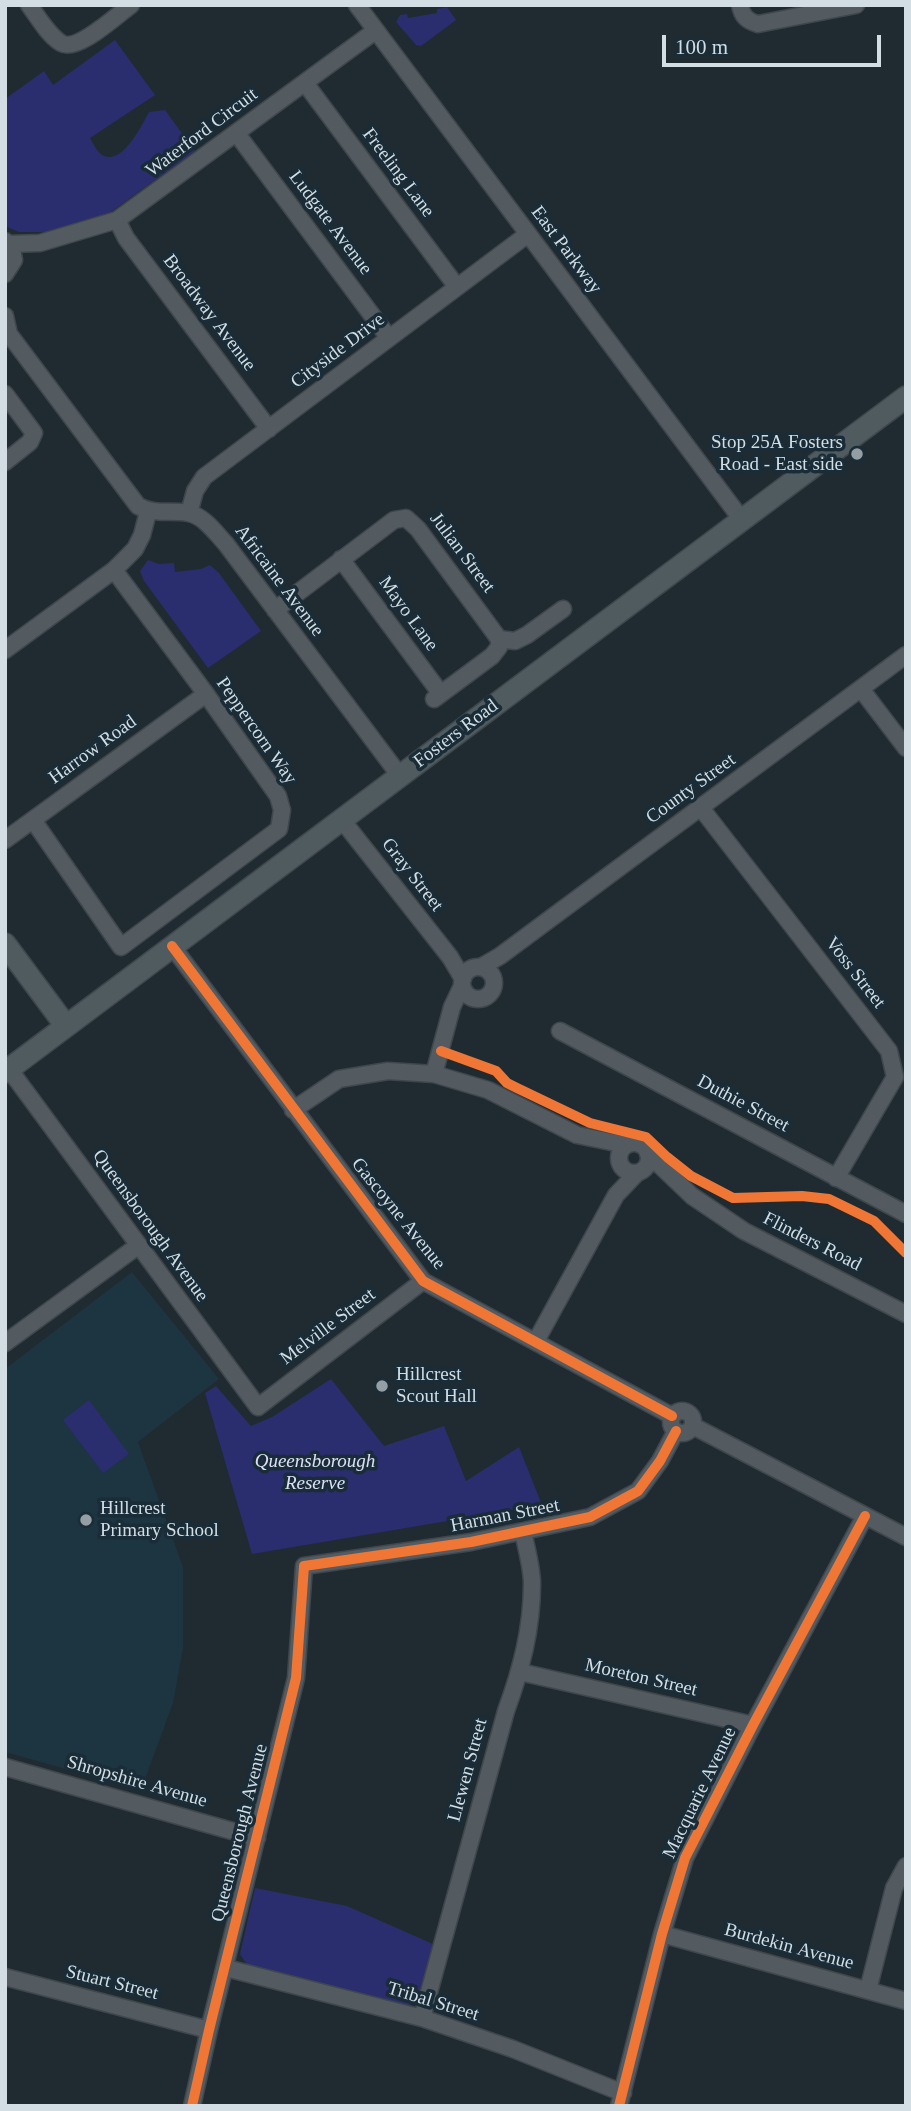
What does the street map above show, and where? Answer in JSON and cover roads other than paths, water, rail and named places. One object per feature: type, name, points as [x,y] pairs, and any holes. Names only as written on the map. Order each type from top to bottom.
[{"type":"main road","name":"Fosters Road","points":[[7,1070],[906,397]]},
{"type":"main road","points":[[5,944],[66,1026]]},
{"type":"street","points":[[29,5],[51,35],[68,46],[76,45],[131,5]]},
{"type":"street","name":"East Parkway","points":[[356,5],[742,520]]},
{"type":"street","points":[[740,5],[741,12],[748,21],[758,24],[856,5]]},
{"type":"street","name":"Waterford Circuit","points":[[7,242],[40,243],[117,220],[375,30]]},
{"type":"street","name":"Freeling Lane","points":[[305,83],[457,287]]},
{"type":"street","name":"Ludgate Avenue","points":[[237,134],[389,338]]},
{"type":"street","name":"Broadway Avenue","points":[[117,220],[126,238],[269,429]]},
{"type":"street","name":"Cityside Drive","points":[[189,513],[195,491],[204,477],[528,234]]},
{"type":"street","points":[[7,242],[13,254],[9,270]]},
{"type":"street","name":"Waterford Circuit","points":[[9,270],[40,243]]},
{"type":"street","points":[[5,316],[9,334],[138,506],[148,512],[189,513]]},
{"type":"street","points":[[5,394],[33,433],[30,442],[5,462]]},
{"type":"street","points":[[5,650],[114,570],[135,549],[148,512]]},
{"type":"street","name":"Africaine Avenue","points":[[189,513],[207,522],[226,544],[400,776]]},
{"type":"street","name":"Julian Street","points":[[275,610],[394,520],[406,518],[418,529],[499,639]]},
{"type":"street","name":"Mayo Lane","points":[[341,559],[438,697],[492,656],[499,647],[499,639]]},
{"type":"street","name":"Peppercorn Way","points":[[33,820],[121,947],[279,829],[282,810],[278,796],[114,570]]},
{"type":"street","points":[[499,639],[515,641],[563,610]]},
{"type":"street","name":"County Street","points":[[474,975],[906,655]]},
{"type":"street","points":[[861,689],[906,748]]},
{"type":"street","name":"Harrow Road","points":[[5,840],[206,694]]},
{"type":"street","name":"Voss Street","points":[[701,808],[889,1051],[895,1077],[836,1178]]},
{"type":"street","name":"Gray Street","points":[[342,820],[450,957],[474,975],[467,995],[476,999]]},
{"type":"street","name":"Gascoyne Avenue","points":[[172,946],[424,1281],[536,1341],[674,1424]]},
{"type":"street","points":[[434,1074],[452,1007],[474,975],[492,990],[486,997],[452,1007]]},
{"type":"street","name":"Duthie Street","points":[[560,1031],[906,1214]]},
{"type":"street","name":"Queensborough Avenue","points":[[7,1070],[258,1407]]},
{"type":"street","points":[[293,1110],[339,1079],[388,1071],[434,1074],[488,1090],[577,1135],[626,1145],[639,1144],[648,1154],[648,1163],[616,1195],[536,1341]]},
{"type":"street","points":[[589,1139],[627,1172],[640,1172]]},
{"type":"street","points":[[616,1195],[620,1152],[626,1145]]},
{"type":"street","name":"Flinders Road","points":[[648,1154],[692,1196],[744,1231],[906,1314]]},
{"type":"street","name":"Flinders Road","points":[[640,1172],[670,1177]]},
{"type":"street","points":[[5,1343],[138,1245]]},
{"type":"street","name":"Melville Street","points":[[258,1407],[424,1281]]},
{"type":"street","points":[[674,1424],[687,1432],[693,1426],[906,1537]]},
{"type":"street","name":"Harman Street","points":[[304,1566],[471,1542],[590,1517],[638,1491],[660,1461],[674,1424]]},
{"type":"street","name":"Macquarie Avenue","points":[[621,2099],[662,1934],[685,1858],[865,1516]]},
{"type":"street","name":"Llewen Street","points":[[422,2018],[506,1711],[520,1672],[529,1631],[532,1582],[523,1531]]},
{"type":"street","name":"Queensborough Avenue","points":[[192,2106],[296,1678],[304,1566]]},
{"type":"street","name":"Moreton Street","points":[[520,1672],[753,1725]]},
{"type":"street","name":"Shropshire Avenue","points":[[5,1768],[257,1838]]},
{"type":"street","points":[[868,1990],[894,1888],[906,1866]]},
{"type":"street","name":"Burdekin Avenue","points":[[662,1934],[906,2001]]},
{"type":"street","name":"Tribal Street","points":[[226,1968],[422,2018],[513,2049],[621,2099]]},
{"type":"street","name":"Stuart Street","points":[[5,1977],[209,2030]]},
{"type":"place","name":"Stop 25A Fosters Road - East side","points":[[857,454]]},
{"type":"place","name":"Hillcrest Scout Hall","points":[[382,1386]]},
{"type":"place","name":"Hillcrest Primary School","points":[[86,1520]]},
{"type":"park label","name":"Queensborough Reserve","points":[[315,1473]]}]
